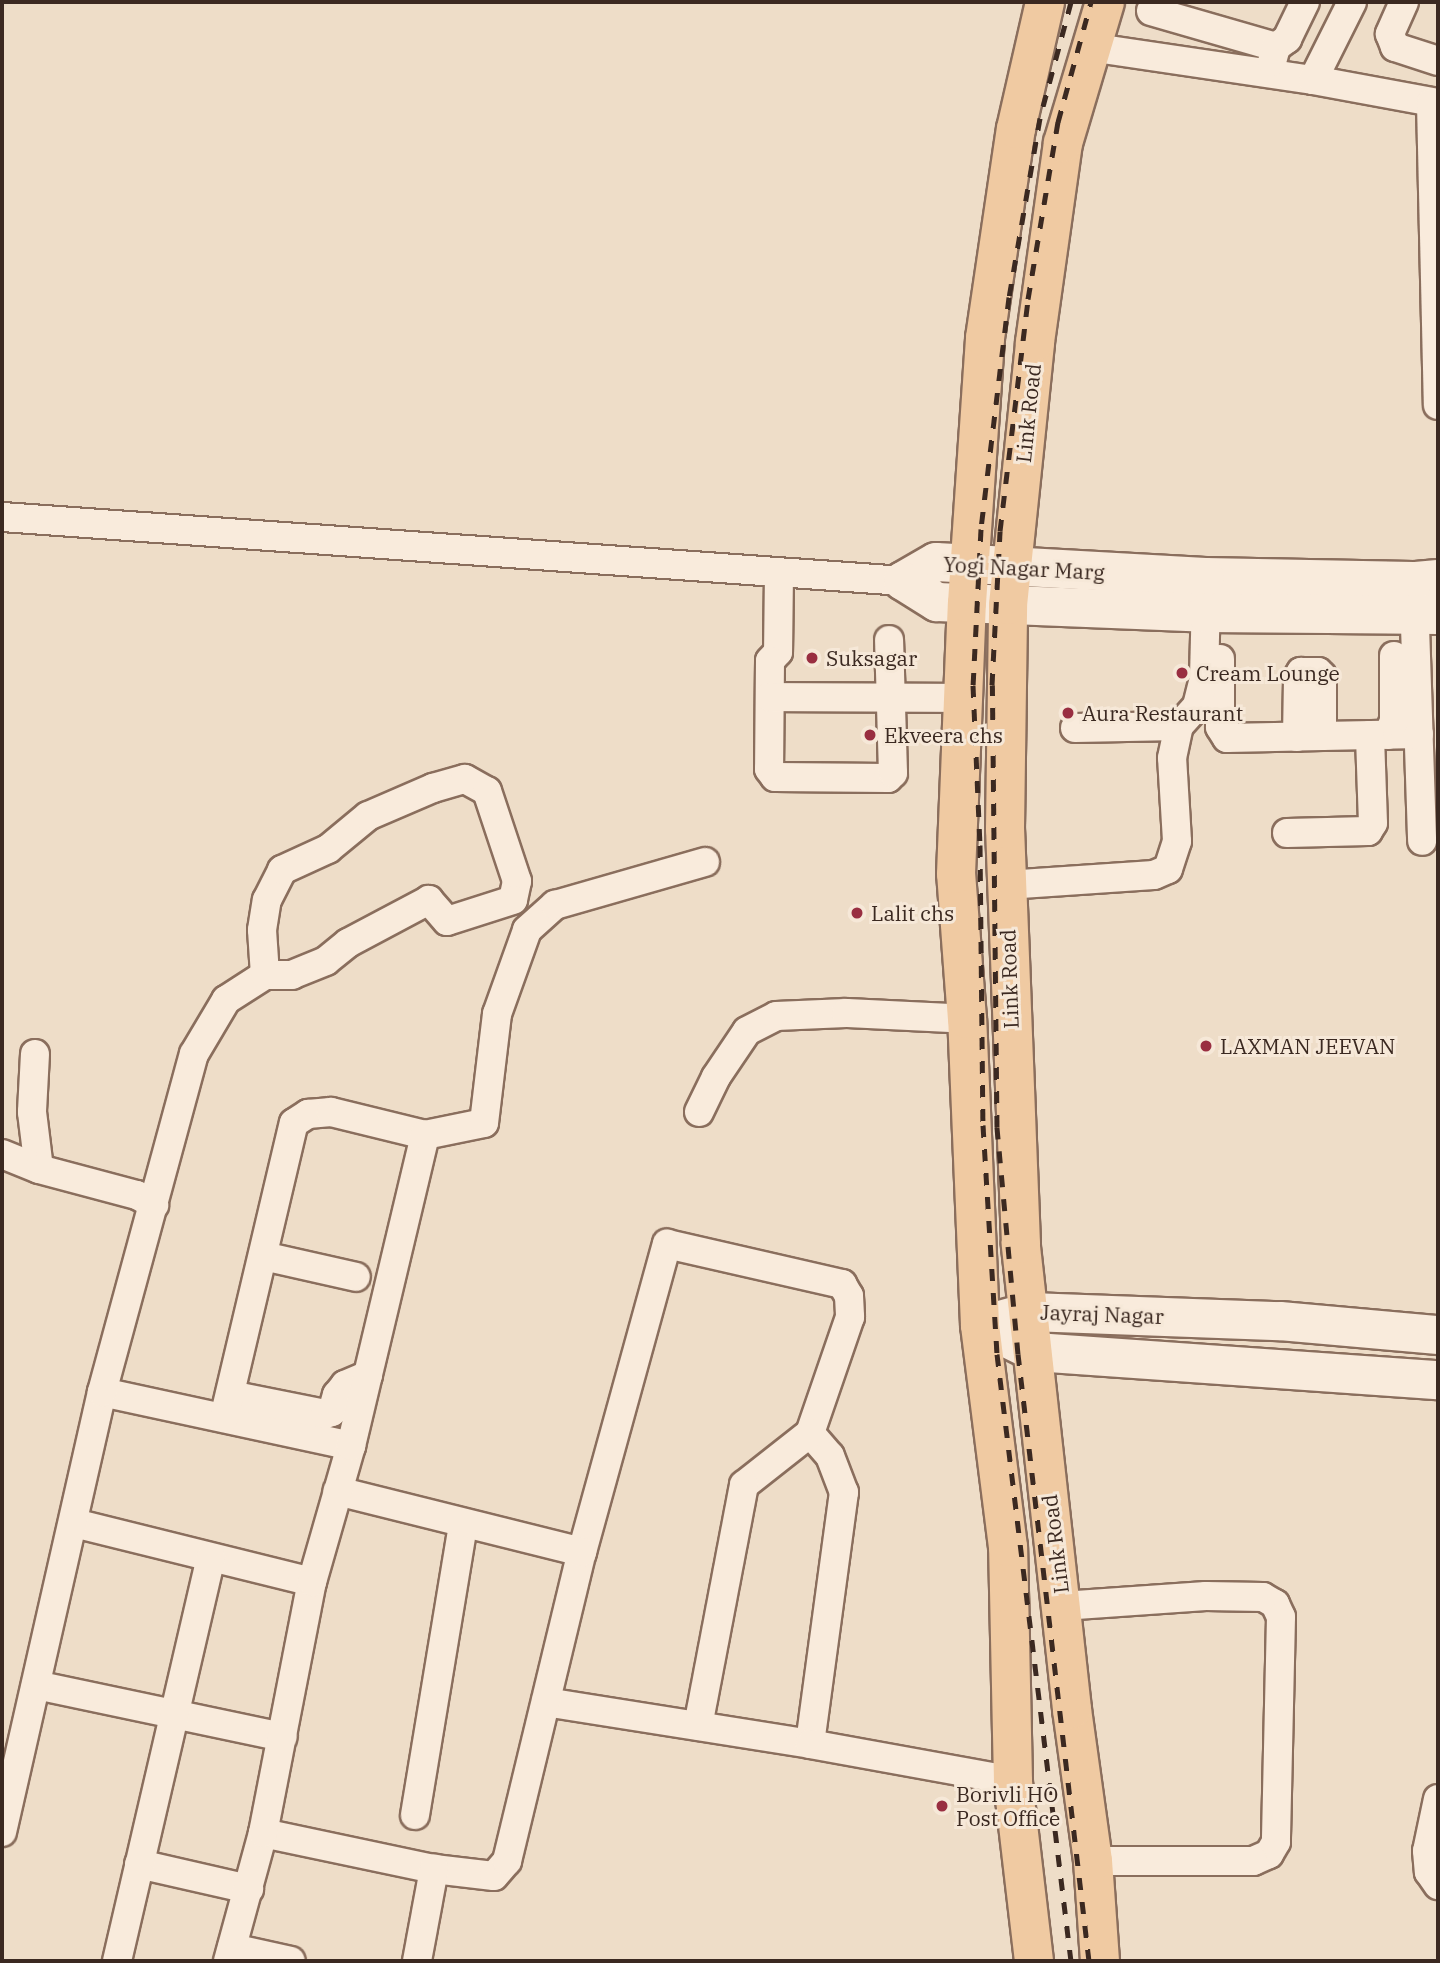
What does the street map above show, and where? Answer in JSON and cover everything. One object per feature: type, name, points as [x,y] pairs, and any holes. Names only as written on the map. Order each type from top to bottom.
[{"type":"main road","name":"Link Road","points":[[1034,1961],[1013,1781],[1008,1547],[980,1325],[967,1019],[956,874],[967,603],[985,338],[1016,129],[1045,2]]},
{"type":"main road","name":"Link Road","points":[[1100,1961],[1093,1861],[1072,1709],[1035,1352],[1021,1244],[1006,885],[1008,605],[1052,204],[1063,143],[1089,47],[1105,2]]},
{"type":"street","points":[[1270,74],[1276,47],[1287,38],[1305,2]]},
{"type":"street","points":[[1313,80],[1352,2]]},
{"type":"street","points":[[1404,2],[1390,34],[1395,47],[1438,61]]},
{"type":"street","points":[[1138,55],[1149,6],[1276,47]]},
{"type":"street","points":[[1089,47],[1313,80],[1435,103],[1438,405]]},
{"type":"street","points":[[2,517],[903,581]]},
{"type":"street","name":"Yogi Nagar Marg","points":[[1213,595],[970,562],[936,562],[903,581],[937,602],[1008,605],[1213,595],[1430,603]]},
{"type":"street","points":[[779,573],[778,652],[770,661],[769,769],[775,777],[888,778],[893,773],[889,640]]},
{"type":"street","points":[[1006,885],[1154,875],[1168,869],[1177,841],[1172,758],[1179,726],[1197,706],[1205,678],[1213,595]]},
{"type":"street","points":[[1213,595],[1220,727],[1227,738],[1419,734]]},
{"type":"street","points":[[1422,841],[1419,734],[1430,603]]},
{"type":"street","points":[[1287,833],[1368,831],[1373,823],[1379,735],[1394,721],[1394,656]]},
{"type":"street","points":[[770,697],[964,698]]},
{"type":"street","points":[[1075,728],[1179,726]]},
{"type":"street","points":[[2,1832],[102,1392],[194,1054],[226,1000],[265,975],[292,975],[326,961],[348,943],[429,900],[447,921],[513,900],[517,881],[487,791],[465,779],[433,788],[368,816],[328,849],[282,870],[267,900],[263,920],[265,975]]},
{"type":"street","points":[[227,1406],[294,1123],[308,1114],[331,1112],[425,1135],[484,1122],[497,1014],[527,930],[555,905],[705,862]]},
{"type":"street","points":[[699,1112],[716,1077],[747,1031],[776,1016],[846,1013],[967,1019]]},
{"type":"street","points":[[35,1054],[32,1112],[39,1168]]},
{"type":"street","points":[[291,1961],[230,1955],[263,1833],[312,1582],[351,1446],[425,1135]]},
{"type":"street","points":[[2,1154],[39,1168],[136,1195],[154,1205]]},
{"type":"street","points":[[263,1833],[434,1869],[494,1876],[507,1861],[582,1552],[667,1244],[842,1284],[849,1296],[850,1317],[810,1433],[744,1485],[698,1726]]},
{"type":"street","points":[[263,1256],[356,1277]]},
{"type":"street","name":"Jayraj Nagar","points":[[980,1325],[1030,1312],[1280,1321],[1438,1335]]},
{"type":"street","name":"Jayraj Nagar","points":[[980,1325],[1035,1352],[1438,1380]]},
{"type":"street","points":[[102,1392],[325,1414],[331,1412],[337,1395],[345,1385],[368,1375]]},
{"type":"street","points":[[227,1406],[351,1446]]},
{"type":"street","points":[[810,1433],[830,1456],[844,1492],[810,1744]]},
{"type":"street","points":[[338,1491],[582,1552]]},
{"type":"street","points":[[74,1523],[312,1582]]},
{"type":"street","points":[[415,1815],[463,1524]]},
{"type":"street","points":[[117,1961],[211,1558]]},
{"type":"street","points":[[1062,1606],[1206,1596],[1263,1597],[1275,1604],[1281,1617],[1276,1842],[1269,1854],[1254,1861],[1093,1861]]},
{"type":"street","points":[[36,1685],[283,1737]]},
{"type":"street","points":[[546,1702],[810,1744],[1013,1781]]},
{"type":"street","points":[[1438,1799],[1427,1851],[1429,1872],[1438,1885]]},
{"type":"street","points":[[139,1864],[249,1889]]},
{"type":"street","points":[[416,1961],[434,1869]]},
{"type":"railway","points":[[1071,2],[1040,118],[1009,297],[981,529],[973,685],[980,845],[983,1125],[997,1354],[1071,1961]]},
{"type":"railway","points":[[1089,1961],[1018,1354],[997,1127],[992,685],[1000,531],[1028,299],[1058,122],[1091,2]]},
{"type":"place","name":"Suksagar","points":[[812,658]]},
{"type":"place","name":"Cream Lounge","points":[[1182,673]]},
{"type":"place","name":"Aura Restaurant","points":[[1068,713]]},
{"type":"place","name":"Ekveera chs","points":[[870,735]]},
{"type":"place","name":"Lalit chs","points":[[857,913]]},
{"type":"place","name":"LAXMAN JEEVAN","points":[[1206,1046]]},
{"type":"place","name":"Borivli HO Post Office","points":[[942,1806]]}]
